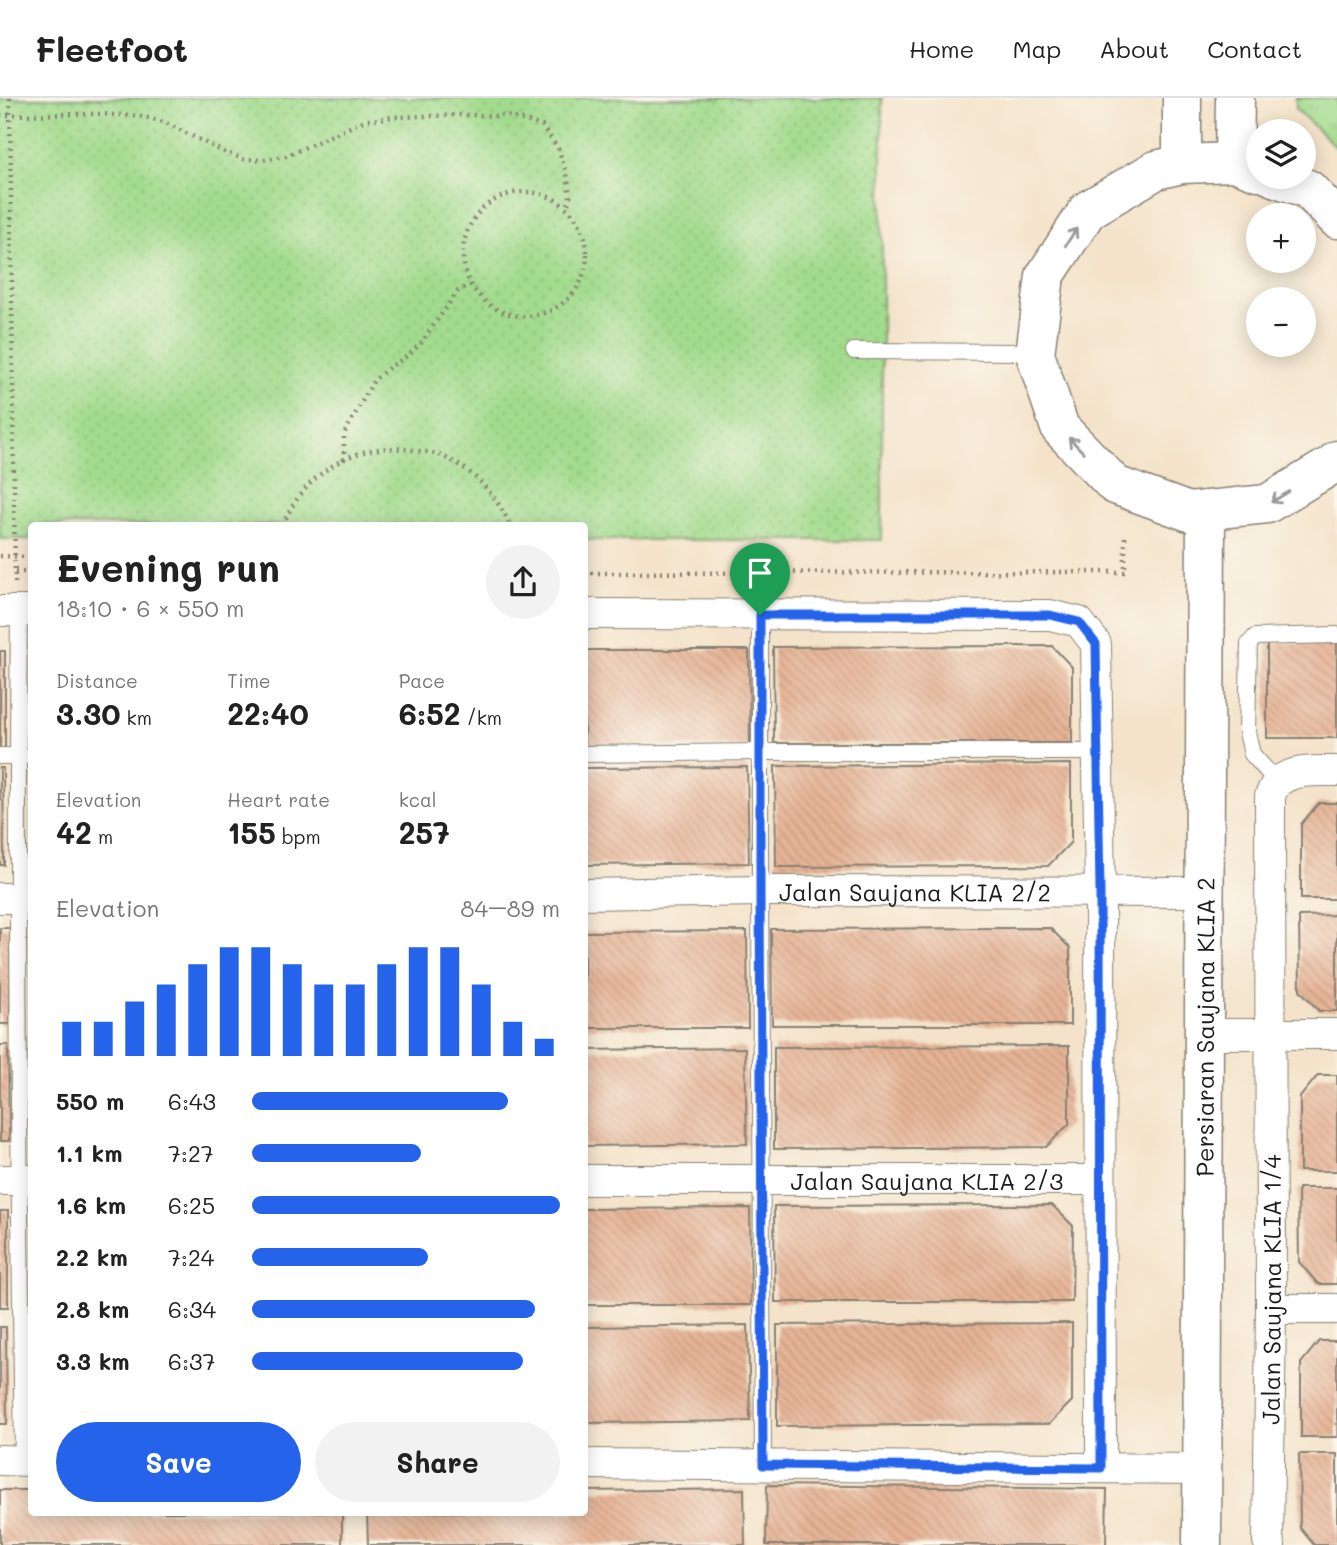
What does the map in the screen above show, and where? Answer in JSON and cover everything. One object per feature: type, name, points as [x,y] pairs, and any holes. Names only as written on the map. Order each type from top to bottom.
[{"type":"street","points":[[1182,98],[1182,164]]},
{"type":"street","points":[[1235,98],[1246,167],[1182,164],[1156,170],[1088,211],[1045,276],[1035,352],[1060,428],[1115,485],[1189,512],[1267,504],[1337,460]]},
{"type":"street","points":[[1308,189],[1337,219]]},
{"type":"street","name":"Persiaran Saujana KLIA 2","points":[[1202,1545],[1206,510]]},
{"type":"street","points":[[588,614],[1050,615],[1079,622],[1096,644],[1100,891],[1101,1468]]},
{"type":"street","points":[[1277,782],[1295,774],[1337,771]]},
{"type":"street","name":"Jalan Saujana KLIA 1/4","points":[[1270,1545],[1270,796],[1277,782]]},
{"type":"street","name":"Jalan Saujana KLIA 2/2","points":[[588,894],[760,891],[1204,892]]},
{"type":"street","points":[[1204,1034],[1337,1034]]},
{"type":"street","name":"Jalan Saujana KLIA 2/3","points":[[588,1180],[1100,1180]]},
{"type":"street","points":[[1271,1309],[1337,1310]]},
{"type":"street","points":[[588,1464],[1202,1469]]},
{"type":"lane","points":[[854,351],[1035,352]]},
{"type":"lane","points":[[16,611],[24,756],[17,898],[18,1460]]},
{"type":"lane","points":[[760,615],[763,1465]]},
{"type":"lane","points":[[1277,782],[1252,754],[1247,732],[1249,644],[1255,637],[1268,635],[1337,635]]},
{"type":"lane","points":[[588,754],[1098,752]]},
{"type":"lane","points":[[0,756],[24,756]]},
{"type":"path","points":[[10,98],[16,611]]},
{"type":"path","points":[[0,116],[141,116],[164,122],[226,153],[244,159],[262,160],[286,156],[363,121],[463,115],[509,116],[542,126],[558,148],[567,174],[570,197],[567,208]]},
{"type":"path","points":[[526,192],[549,196],[567,208],[585,232],[586,260],[581,284],[564,304],[540,314],[520,316],[498,311],[482,300],[470,285],[464,268],[462,248],[467,228],[477,214],[500,196],[526,192]]},
{"type":"path","points":[[344,460],[344,434],[374,380],[411,354],[458,291],[470,285]]},
{"type":"path","points":[[284,522],[289,510],[306,488],[329,469],[354,455],[380,449],[437,454],[461,466],[483,485],[502,508],[509,522]]},
{"type":"path","points":[[588,573],[1125,572],[1125,534]]},
{"type":"path","points":[[0,556],[28,557]]},
{"type":"path","points":[[15,572],[28,572]]},
{"type":"green space","points":[[0,98],[882,98],[882,540],[588,540],[588,522],[28,522],[28,539],[0,539]]},
{"type":"green space","points":[[1296,98],[1337,98],[1337,148],[1316,128],[1316,119],[1307,119],[1296,109]]},
{"type":"building","points":[[1267,643],[1337,643],[1337,738],[1267,738]]},
{"type":"building","points":[[1052,646],[1072,667],[1072,743],[774,743],[773,647]]},
{"type":"building","points":[[588,650],[749,650],[750,746],[588,746]]},
{"type":"building","points":[[0,651],[5,651],[5,748],[0,748]]},
{"type":"building","points":[[1071,764],[1071,842],[1048,866],[776,867],[775,766]]},
{"type":"building","points":[[747,767],[749,863],[588,865],[588,768]]},
{"type":"building","points":[[0,768],[3,768],[4,865],[0,865]]},
{"type":"building","points":[[1319,803],[1337,803],[1337,899],[1301,899],[1301,824]]},
{"type":"building","points":[[1337,915],[1337,1011],[1319,1011],[1300,990],[1299,916]]},
{"type":"building","points":[[0,928],[10,928],[10,1024],[0,1024]]},
{"type":"building","points":[[1050,928],[1070,948],[1070,1025],[772,1025],[771,929]]},
{"type":"building","points":[[747,931],[748,1028],[588,1028],[588,932]]},
{"type":"building","points":[[0,1045],[8,1045],[9,1141],[0,1141]]},
{"type":"building","points":[[1069,1046],[1069,1124],[1046,1147],[774,1149],[774,1047]]},
{"type":"building","points":[[745,1048],[747,1144],[588,1146],[588,1050]]},
{"type":"building","points":[[1318,1075],[1337,1075],[1337,1171],[1300,1171],[1300,1097]]},
{"type":"building","points":[[1298,1188],[1337,1188],[1337,1284],[1318,1284],[1299,1262]]},
{"type":"building","points":[[1052,1205],[1073,1226],[1072,1302],[775,1302],[774,1206]]},
{"type":"building","points":[[750,1208],[751,1305],[588,1305],[588,1209]]},
{"type":"building","points":[[0,1211],[8,1211],[8,1307],[0,1307]]},
{"type":"building","points":[[1072,1323],[1072,1401],[1049,1424],[777,1426],[777,1325]]},
{"type":"building","points":[[748,1325],[750,1421],[588,1423],[588,1327]]},
{"type":"building","points":[[0,1327],[6,1327],[7,1424],[0,1424]]},
{"type":"building","points":[[1319,1341],[1337,1341],[1337,1437],[1301,1437],[1301,1363]]},
{"type":"building","points":[[1299,1454],[1337,1454],[1337,1545],[1314,1545],[1300,1528]]},
{"type":"building","points":[[767,1485],[1107,1489],[1106,1545],[766,1545]]},
{"type":"building","points":[[744,1489],[745,1545],[368,1545],[367,1516],[588,1516],[588,1491]]},
{"type":"building","points":[[0,1490],[28,1490],[28,1516],[342,1516],[342,1545],[0,1545]]},
{"type":"route","points":[[760,615],[1050,615],[1079,622],[1096,644],[1100,891],[1101,1468],[763,1465],[760,615]]}]
